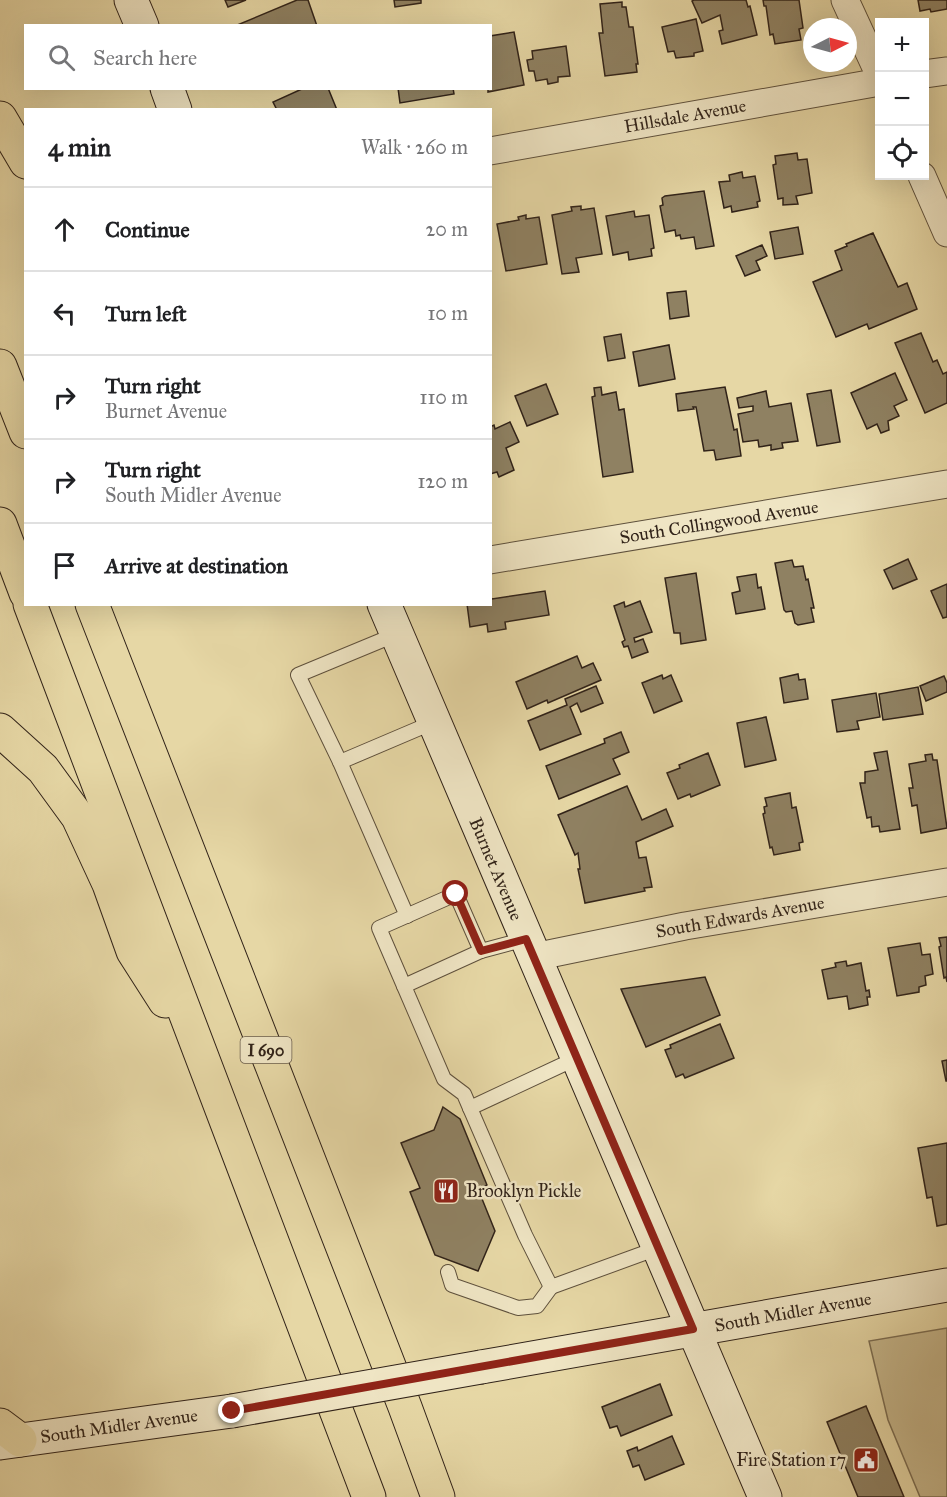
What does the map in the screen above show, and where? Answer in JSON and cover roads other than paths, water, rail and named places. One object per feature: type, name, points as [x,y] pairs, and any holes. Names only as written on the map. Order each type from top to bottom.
[{"type":"highway","points":[[0,118],[24,159]]},
{"type":"highway","points":[[0,366],[24,427]]},
{"type":"highway","points":[[0,524],[24,588]]},
{"type":"highway","points":[[31,606],[369,1497]]},
{"type":"highway","name":"I 690","points":[[93,606],[438,1497]]},
{"type":"highway","points":[[0,730],[43,769],[78,817],[109,884],[133,951],[203,1059]]},
{"type":"main road","points":[[131,0],[141,24]]},
{"type":"main road","points":[[168,90],[174,108]]},
{"type":"main road","name":"Burnet Avenue","points":[[390,619],[765,1497]]},
{"type":"main road","name":"South Midler Avenue","points":[[7,1436],[232,1411],[947,1286]]},
{"type":"street","points":[[845,0],[877,72]]},
{"type":"street","points":[[929,73],[947,70]]},
{"type":"street","name":"Hillsdale Avenue","points":[[492,151],[875,83]]},
{"type":"street","points":[[924,180],[947,233]]},
{"type":"street","name":"South Collingwood Avenue","points":[[492,560],[947,484]]},
{"type":"street","name":"South Edwards Avenue","points":[[530,948],[685,926],[947,882]]},
{"type":"lane","points":[[390,619],[298,675],[340,762],[407,916]]},
{"type":"lane","points":[[340,762],[434,722]]},
{"type":"lane","points":[[481,951],[456,894],[379,928],[444,1079],[464,1094],[525,1235],[551,1287]]},
{"type":"lane","points":[[404,986],[481,951],[530,948]]},
{"type":"lane","points":[[470,1108],[577,1058]]},
{"type":"lane","points":[[448,1272],[452,1285],[518,1308],[537,1306],[551,1287],[658,1248]]},
{"type":"place","name":"Brooklyn Pickle","points":[[446,1191]]},
{"type":"place","name":"Fire Station 17","points":[[866,1460]]}]
